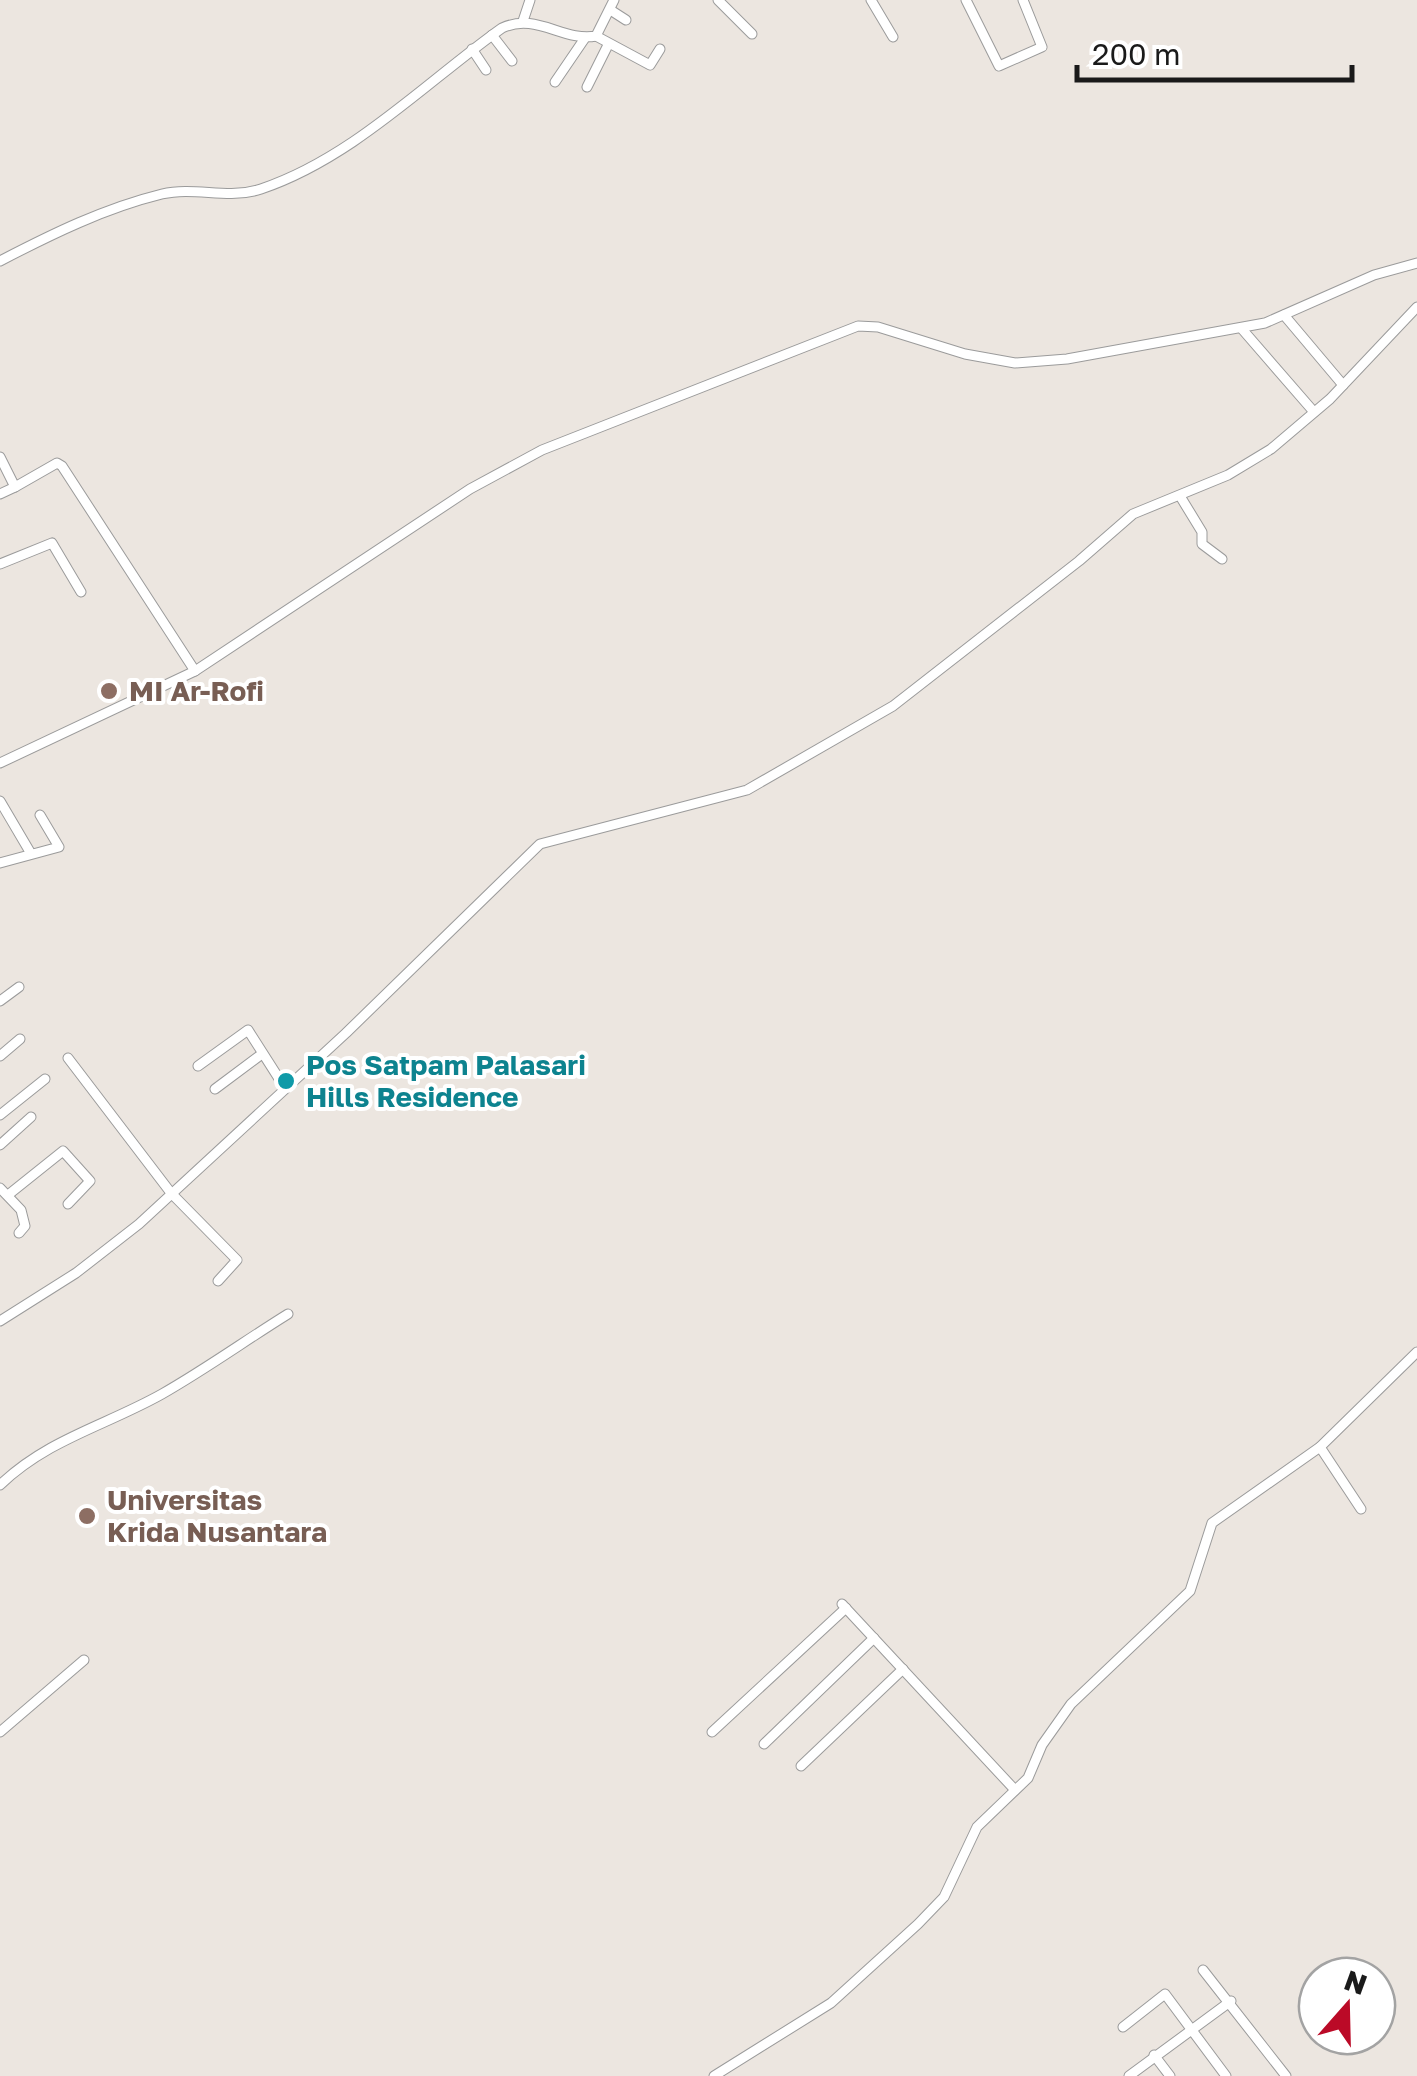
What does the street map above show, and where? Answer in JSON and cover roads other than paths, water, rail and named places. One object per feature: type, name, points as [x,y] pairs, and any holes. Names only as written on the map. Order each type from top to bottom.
[{"type":"street","points":[[522,21],[530,0]]},
{"type":"street","points":[[718,0],[752,34]]},
{"type":"street","points":[[871,0],[893,37]]},
{"type":"street","points":[[966,0],[998,66],[1042,47],[1024,0]]},
{"type":"street","points":[[555,82],[613,6],[626,20]]},
{"type":"street","points":[[0,261],[71,225],[163,194],[236,194],[273,184],[388,116],[472,49],[522,21],[591,37],[650,65],[660,49]]},
{"type":"street","points":[[543,40],[549,27]]},
{"type":"street","points":[[492,35],[512,62]]},
{"type":"street","points":[[586,86],[608,45]]},
{"type":"street","points":[[472,49],[486,70]]},
{"type":"street","points":[[0,763],[195,671],[470,489],[542,450],[858,326],[878,326],[965,354],[1015,363],[1242,329],[1374,275],[1417,263]]},
{"type":"street","points":[[0,1320],[100,1256],[285,1088],[540,844],[747,790],[919,688],[1133,514],[1228,476],[1271,449],[1314,412],[1417,307]]},
{"type":"street","points":[[1284,315],[1342,384]]},
{"type":"street","points":[[1242,329],[1314,412]]},
{"type":"street","points":[[0,457],[15,487]]},
{"type":"street","points":[[0,494],[57,463],[62,466],[195,671]]},
{"type":"street","points":[[1180,496],[1202,532],[1202,544],[1222,559]]},
{"type":"street","points":[[0,564],[52,543],[81,592]]},
{"type":"street","points":[[0,800],[30,852]]},
{"type":"street","points":[[0,862],[59,847],[40,815]]},
{"type":"street","points":[[0,1000],[18,987]]},
{"type":"street","points":[[198,1066],[247,1030],[285,1088]]},
{"type":"street","points":[[0,1056],[20,1039]]},
{"type":"street","points":[[215,1089],[262,1054]]},
{"type":"street","points":[[68,1058],[171,1192],[237,1260],[218,1281]]},
{"type":"street","points":[[0,1115],[45,1078]]},
{"type":"street","points":[[0,1144],[31,1117]]},
{"type":"street","points":[[20,1232],[26,1226],[24,1217],[4,1191],[63,1151],[90,1181],[68,1204]]},
{"type":"street","points":[[0,1485],[41,1450],[102,1426],[164,1393],[288,1314]]},
{"type":"street","points":[[714,2076],[852,1988],[944,1897],[977,1827],[1028,1778],[1049,1733],[1085,1686],[1190,1591],[1212,1523],[1320,1446],[1417,1352]]},
{"type":"street","points":[[1320,1446],[1361,1509]]},
{"type":"street","points":[[712,1732],[844,1606],[1016,1790]]},
{"type":"street","points":[[764,1744],[874,1638]]},
{"type":"street","points":[[0,1732],[84,1660]]},
{"type":"street","points":[[801,1766],[902,1669]]},
{"type":"street","points":[[1203,1970],[1286,2076]]},
{"type":"street","points":[[1123,2027],[1165,1994],[1226,2076]]},
{"type":"street","points":[[1129,2076],[1231,2001]]},
{"type":"street","points":[[1154,2056],[1170,2076]]},
{"type":"place","name":"MI Ar-Rofi","points":[[109,691]]},
{"type":"place","name":"Pos Satpam Palasari Hills Residence","points":[[286,1081]]},
{"type":"place","name":"Universitas Krida Nusantara","points":[[87,1516]]}]
